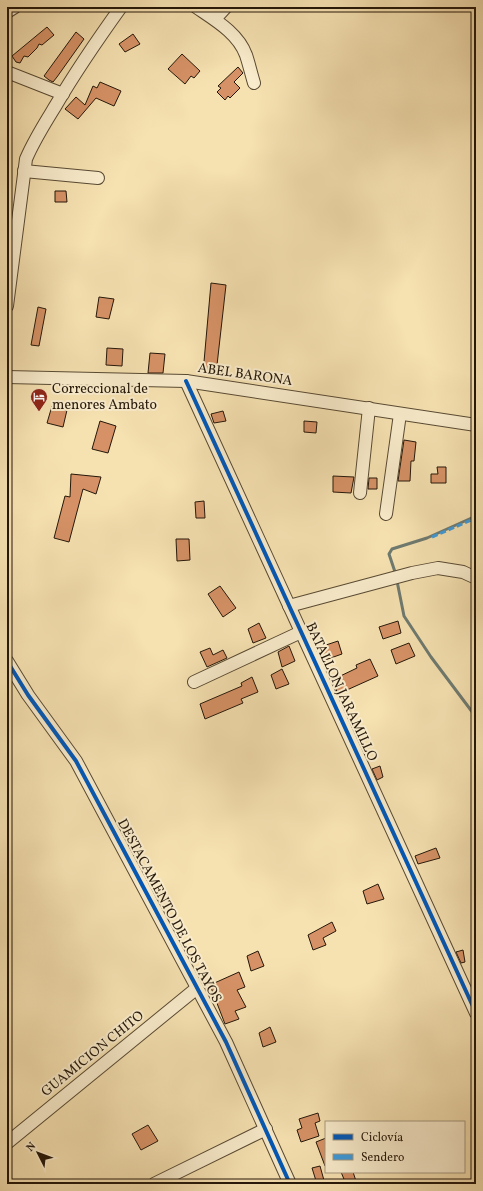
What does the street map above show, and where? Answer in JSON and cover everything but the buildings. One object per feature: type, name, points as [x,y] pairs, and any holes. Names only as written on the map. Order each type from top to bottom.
[{"type":"street","points":[[7,12],[15,7]]},
{"type":"street","points":[[7,306],[24,171],[32,145],[92,46],[120,7]]},
{"type":"street","points":[[196,7],[214,19],[236,38],[246,54],[254,83]]},
{"type":"street","points":[[214,19],[226,7]]},
{"type":"street","points":[[7,72],[63,94]]},
{"type":"street","points":[[24,171],[98,178]]},
{"type":"street","name":"ABEL BARONA","points":[[7,377],[186,381],[476,425]]},
{"type":"street","name":"BATALLON JARAMILLO","points":[[186,381],[476,1013]]},
{"type":"street","points":[[360,493],[369,408]]},
{"type":"street","points":[[386,514],[400,414]]},
{"type":"street","points":[[289,606],[412,573],[438,568],[463,572],[476,578]]},
{"type":"street","points":[[194,682],[301,632]]},
{"type":"street","name":"DESTACAMENTO DE LOS TAYOS","points":[[7,661],[28,695],[76,762],[226,1042],[290,1184]]},
{"type":"street","name":"GUAMICION CHITO","points":[[7,1143],[197,988]]},
{"type":"street","points":[[154,1184],[266,1129]]},
{"type":"waterway","points":[[396,575],[389,554],[392,549],[427,538],[476,516]]},
{"type":"waterway","points":[[397,581],[404,616],[431,657],[476,717]]},
{"type":"marked path","points":[[7,12],[15,7]]},
{"type":"marked path","points":[[432,537],[476,518]]},
{"type":"cycle path","points":[[186,381],[476,1013]]},
{"type":"cycle path","points":[[7,661],[28,695],[76,761],[226,1042],[290,1184]]},
{"type":"place","name":"Correccional de menores Ambato","points":[[39,412]]}]
